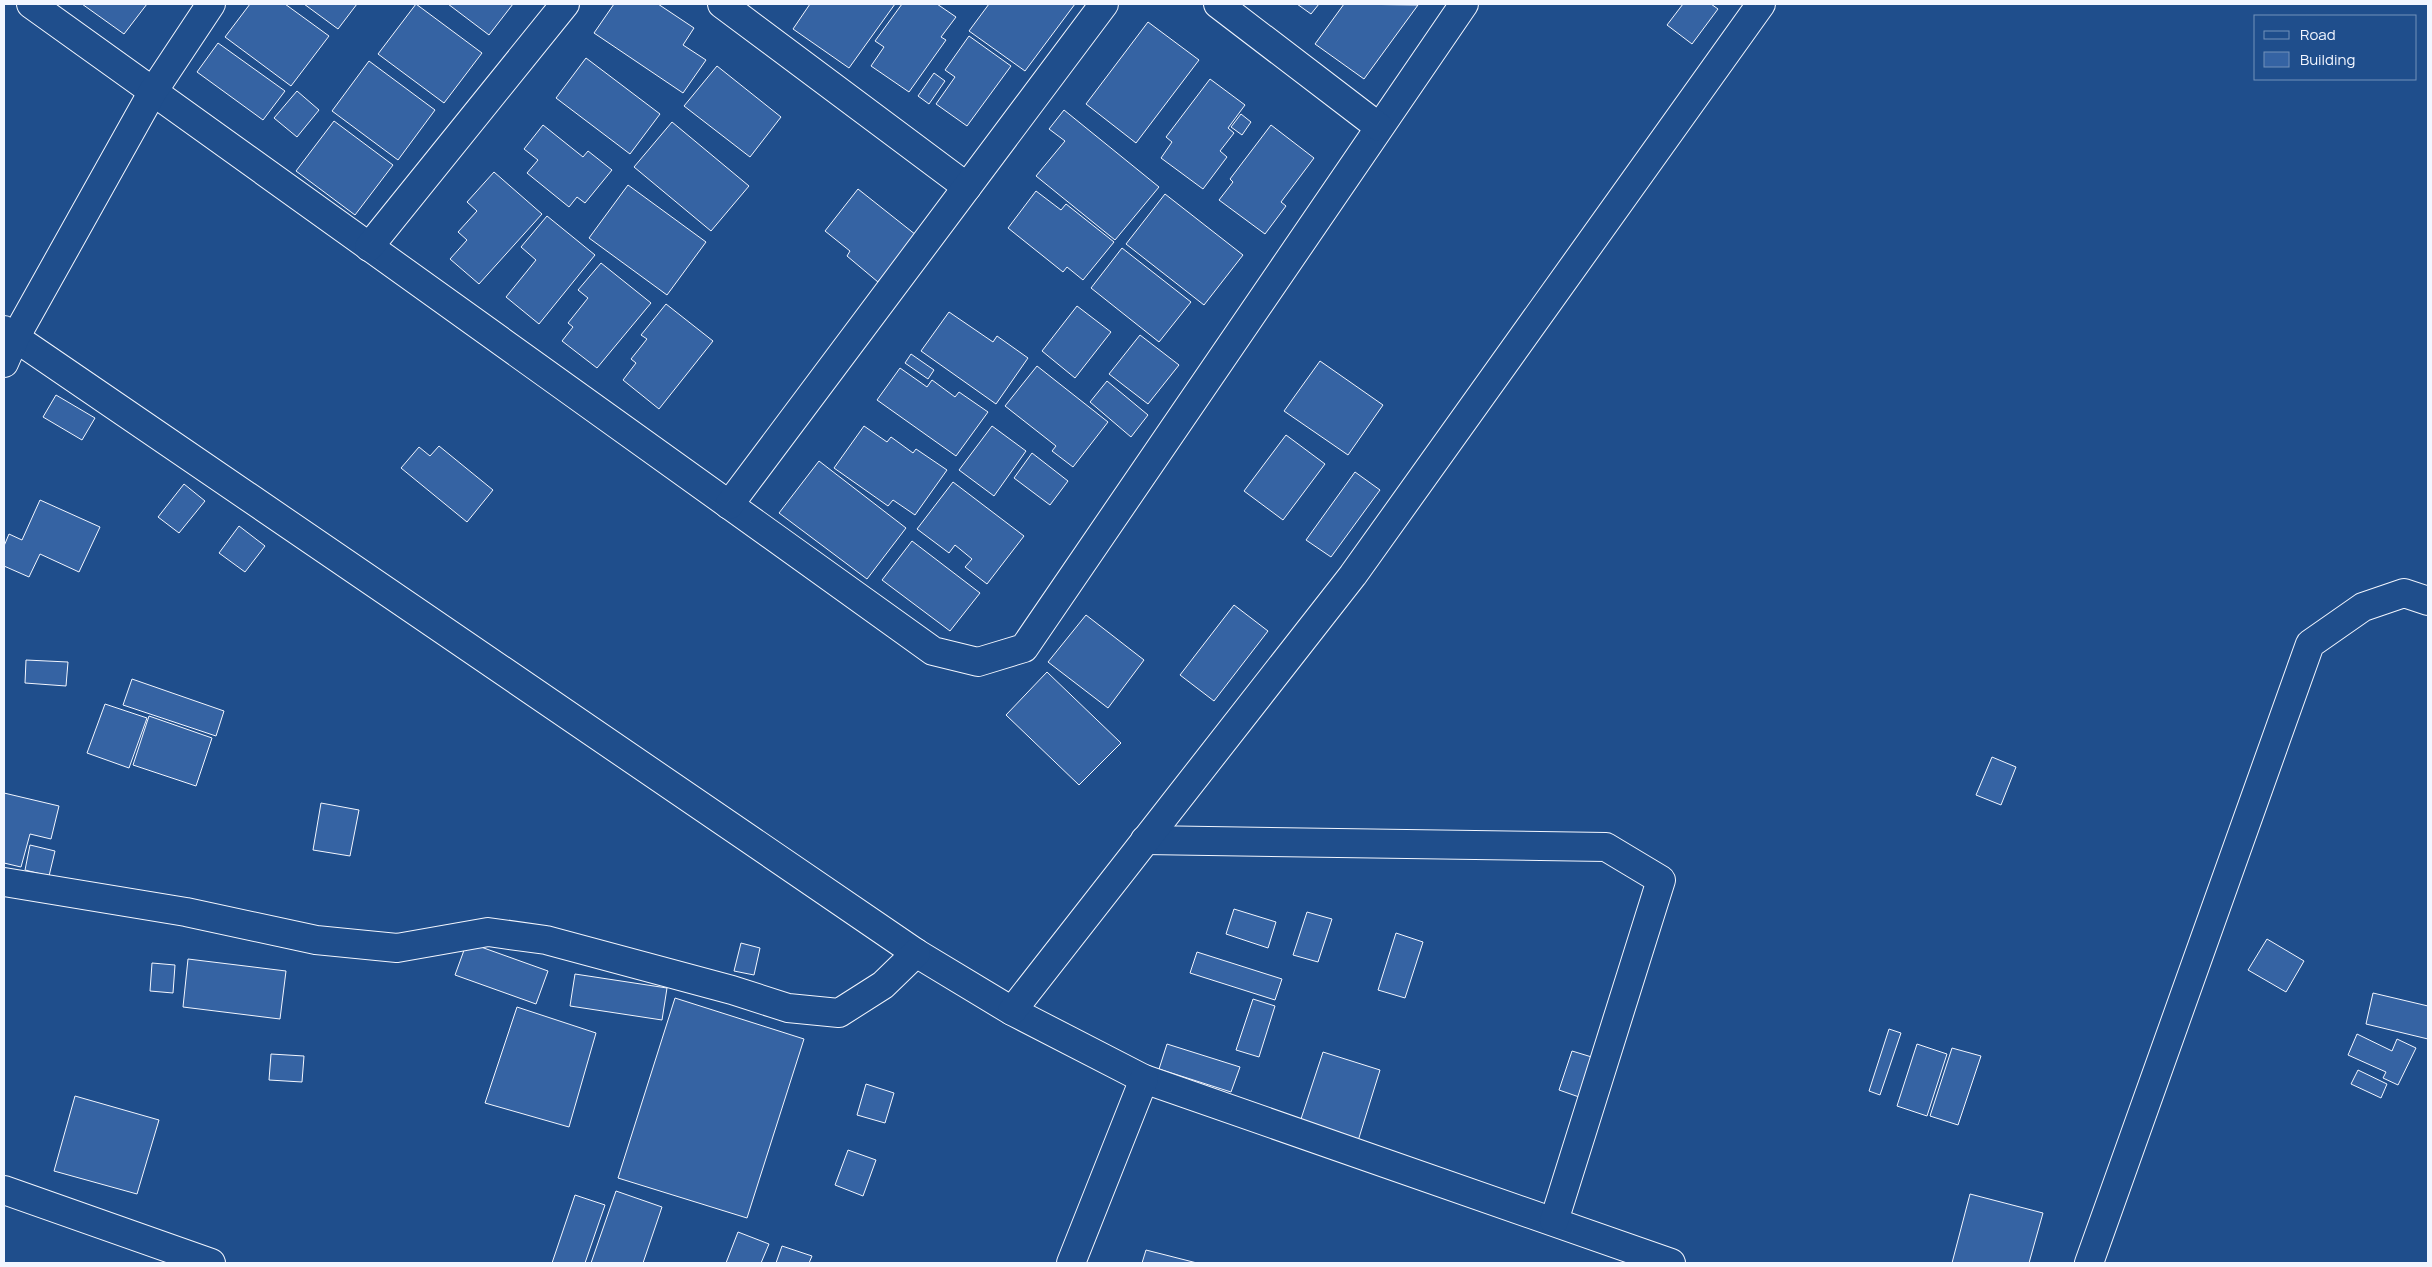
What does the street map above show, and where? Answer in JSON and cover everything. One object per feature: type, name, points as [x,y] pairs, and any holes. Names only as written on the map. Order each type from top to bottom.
[{"type":"street","points":[[31,4],[152,93],[933,651],[978,662],[1024,648],[1464,4]]},
{"type":"street","points":[[4,363],[9,334],[152,93],[211,4]]},
{"type":"street","points":[[369,247],[565,4]]},
{"type":"street","points":[[722,4],[967,187]]},
{"type":"street","points":[[728,505],[1104,4]]},
{"type":"street","points":[[1218,4],[1379,127]]},
{"type":"street","points":[[1012,1011],[1353,575],[1761,4]]},
{"type":"street","points":[[9,334],[916,953],[1012,1011],[1144,1078],[1671,1263]]},
{"type":"street","points":[[2089,1263],[2310,644],[2363,607],[2404,593],[2428,601]]},
{"type":"street","points":[[1145,840],[1606,847],[1661,880],[1554,1221]]},
{"type":"street","points":[[4,882],[186,912],[316,940],[398,948],[488,932],[546,940],[732,990],[788,1008],[839,1013],[883,986],[916,953]]},
{"type":"street","points":[[1071,1263],[1144,1078]]},
{"type":"street","points":[[4,1190],[211,1263]]},
{"type":"building","points":[[82,4],[147,4],[124,34]]},
{"type":"building","points":[[250,4],[285,4],[329,36],[291,86],[225,37]]},
{"type":"building","points":[[304,4],[357,4],[338,29]]},
{"type":"building","points":[[416,4],[482,53],[444,103],[378,54]]},
{"type":"building","points":[[448,4],[513,4],[489,35]]},
{"type":"building","points":[[614,4],[658,4],[694,28],[683,45],[706,60],[683,93],[594,33]]},
{"type":"building","points":[[810,4],[895,4],[849,68],[793,29]]},
{"type":"building","points":[[902,4],[937,4],[956,17],[941,37],[946,40],[909,92],[871,66],[884,47],[875,41]]},
{"type":"building","points":[[989,4],[1075,4],[1025,71],[969,31]]},
{"type":"building","points":[[1297,4],[1319,4],[1311,14]]},
{"type":"building","points":[[1344,4],[1418,5],[1364,79],[1315,44]]},
{"type":"building","points":[[1683,4],[1711,4],[1718,9],[1692,44],[1667,25]]},
{"type":"building","points":[[1148,22],[1199,60],[1136,143],[1086,104]]},
{"type":"building","points":[[969,36],[1011,66],[967,126],[936,104],[955,77],[945,70]]},
{"type":"building","points":[[218,43],[285,91],[263,120],[197,72]]},
{"type":"building","points":[[586,58],[660,114],[630,154],[556,98]]},
{"type":"building","points":[[369,61],[435,110],[398,160],[332,111]]},
{"type":"building","points":[[717,66],[781,117],[750,157],[684,106]]},
{"type":"building","points":[[934,73],[945,81],[929,104],[918,96]]},
{"type":"building","points":[[1210,79],[1245,105],[1228,128],[1234,133],[1220,151],[1227,157],[1203,189],[1161,158],[1172,142],[1166,137]]},
{"type":"building","points":[[297,91],[319,110],[297,137],[274,118]]},
{"type":"building","points":[[1064,110],[1159,187],[1115,240],[1036,176],[1065,141],[1049,129]]},
{"type":"building","points":[[1241,114],[1251,122],[1242,135],[1231,127]]},
{"type":"building","points":[[334,121],[393,165],[355,215],[296,171]]},
{"type":"building","points":[[672,122],[749,186],[711,231],[634,167]]},
{"type":"building","points":[[543,125],[583,157],[588,151],[612,170],[585,203],[577,197],[569,207],[527,173],[538,160],[524,149]]},
{"type":"building","points":[[1271,125],[1314,158],[1281,202],[1286,206],[1265,234],[1219,200],[1233,182],[1230,179]]},
{"type":"building","points":[[494,172],[542,214],[479,284],[450,259],[467,240],[458,232],[477,211],[467,202]]},
{"type":"building","points":[[628,185],[706,242],[667,295],[589,238]]},
{"type":"building","points":[[858,189],[916,235],[878,282],[847,256],[850,251],[825,231]]},
{"type":"building","points":[[1036,191],[1061,210],[1066,204],[1114,242],[1083,280],[1067,267],[1063,272],[1008,228]]},
{"type":"building","points":[[1165,194],[1243,255],[1204,305],[1126,244]]},
{"type":"building","points":[[547,216],[595,255],[539,324],[506,297],[536,260],[521,247]]},
{"type":"building","points":[[1122,248],[1191,302],[1159,342],[1091,288]]},
{"type":"building","points":[[601,263],[651,303],[597,368],[562,341],[573,327],[568,323],[588,298],[578,290]]},
{"type":"building","points":[[666,304],[713,341],[659,409],[623,380],[636,363],[631,359],[647,339],[641,335]]},
{"type":"building","points":[[1077,306],[1111,332],[1075,378],[1042,351]]},
{"type":"building","points":[[949,312],[993,342],[997,336],[1028,358],[996,404],[921,351]]},
{"type":"building","points":[[1140,335],[1179,365],[1148,404],[1109,374]]},
{"type":"building","points":[[911,354],[934,370],[928,379],[905,363]]},
{"type":"building","points":[[1320,361],[1383,405],[1348,455],[1284,411]]},
{"type":"building","points":[[1037,366],[1108,422],[1073,467],[1052,451],[1056,446],[1005,406]]},
{"type":"building","points":[[900,368],[927,387],[932,380],[955,397],[959,392],[988,412],[956,456],[877,400]]},
{"type":"building","points":[[1107,381],[1148,415],[1131,437],[1090,402]]},
{"type":"building","points":[[56,395],[95,418],[82,440],[43,417]]},
{"type":"building","points":[[864,426],[887,442],[891,437],[913,453],[916,449],[947,470],[915,515],[893,500],[888,506],[834,468]]},
{"type":"building","points":[[992,426],[1026,451],[994,496],[959,470]]},
{"type":"building","points":[[1286,435],[1325,464],[1283,520],[1244,491]]},
{"type":"building","points":[[439,446],[493,490],[467,522],[401,468],[419,447],[430,456]]},
{"type":"building","points":[[1032,453],[1068,481],[1050,505],[1014,478]]},
{"type":"building","points":[[819,461],[906,528],[867,579],[779,513]]},
{"type":"building","points":[[1355,472],[1380,490],[1331,557],[1306,540]]},
{"type":"building","points":[[953,482],[1024,536],[987,584],[965,567],[972,559],[955,545],[949,553],[917,529]]},
{"type":"building","points":[[184,484],[205,501],[179,533],[158,517]]},
{"type":"building","points":[[40,500],[100,527],[79,572],[40,554],[29,577],[4,566],[4,546],[9,534],[22,540]]},
{"type":"building","points":[[239,526],[265,546],[245,572],[219,553]]},
{"type":"building","points":[[912,541],[980,593],[950,631],[882,580]]},
{"type":"building","points":[[1234,605],[1268,631],[1214,701],[1180,675]]},
{"type":"building","points":[[1086,615],[1144,660],[1108,708],[1048,662]]},
{"type":"building","points":[[26,660],[68,662],[66,686],[25,683]]},
{"type":"building","points":[[1047,672],[1121,743],[1079,785],[1006,715]]},
{"type":"building","points":[[132,679],[224,711],[216,736],[123,705]]},
{"type":"building","points":[[105,704],[147,718],[129,768],[87,753]]},
{"type":"building","points":[[149,716],[212,738],[196,786],[133,765]]},
{"type":"building","points":[[1992,757],[2016,767],[2001,805],[1976,795]]},
{"type":"building","points":[[4,793],[59,806],[51,839],[30,834],[21,867],[4,863]]},
{"type":"building","points":[[321,803],[359,810],[350,856],[313,850]]},
{"type":"building","points":[[30,845],[55,851],[49,876],[25,870]]},
{"type":"building","points":[[1234,909],[1276,922],[1268,948],[1226,934]]},
{"type":"building","points":[[1307,912],[1332,919],[1318,962],[1293,955]]},
{"type":"building","points":[[1396,933],[1423,942],[1405,998],[1378,990]]},
{"type":"building","points":[[2267,939],[2304,961],[2286,992],[2248,970]]},
{"type":"building","points":[[467,942],[548,971],[536,1004],[455,975]]},
{"type":"building","points":[[741,943],[760,948],[754,975],[734,971]]},
{"type":"building","points":[[1197,952],[1282,979],[1275,1000],[1190,973]]},
{"type":"building","points":[[188,959],[286,971],[280,1019],[183,1007]]},
{"type":"building","points":[[152,963],[175,965],[173,993],[150,991]]},
{"type":"building","points":[[575,974],[667,988],[662,1020],[570,1006]]},
{"type":"building","points":[[2373,993],[2428,1006],[2428,1039],[2366,1024]]},
{"type":"building","points":[[675,998],[804,1039],[747,1218],[618,1178]]},
{"type":"building","points":[[1253,999],[1275,1006],[1259,1057],[1236,1050]]},
{"type":"building","points":[[517,1007],[596,1033],[569,1127],[485,1103]]},
{"type":"building","points":[[1889,1029],[1901,1033],[1880,1095],[1869,1091]]},
{"type":"building","points":[[2357,1034],[2392,1051],[2397,1039],[2416,1048],[2398,1085],[2383,1078],[2386,1072],[2348,1055]]},
{"type":"building","points":[[1167,1044],[1240,1067],[1231,1092],[1159,1069]]},
{"type":"building","points":[[1917,1044],[1947,1054],[1927,1116],[1897,1106]]},
{"type":"building","points":[[1952,1048],[1981,1056],[1958,1125],[1930,1116]]},
{"type":"building","points":[[1572,1051],[1595,1058],[1582,1098],[1559,1090]]},
{"type":"building","points":[[1323,1052],[1380,1070],[1358,1141],[1300,1122]]},
{"type":"building","points":[[271,1054],[304,1056],[302,1082],[269,1080]]},
{"type":"building","points":[[2358,1070],[2387,1084],[2381,1098],[2351,1084]]},
{"type":"building","points":[[866,1084],[894,1093],[885,1123],[857,1115]]},
{"type":"building","points":[[75,1096],[159,1120],[137,1194],[54,1171]]},
{"type":"building","points":[[848,1150],[876,1160],[863,1196],[835,1185]]},
{"type":"building","points":[[616,1191],[662,1207],[643,1263],[591,1263]]},
{"type":"building","points":[[1970,1194],[2043,1213],[2029,1263],[1952,1263]]},
{"type":"building","points":[[575,1195],[605,1205],[585,1263],[552,1263]]},
{"type":"building","points":[[738,1232],[769,1244],[761,1263],[726,1263]]},
{"type":"building","points":[[782,1246],[812,1256],[809,1263],[776,1263]]},
{"type":"building","points":[[1146,1250],[1197,1263],[1142,1263]]}]
